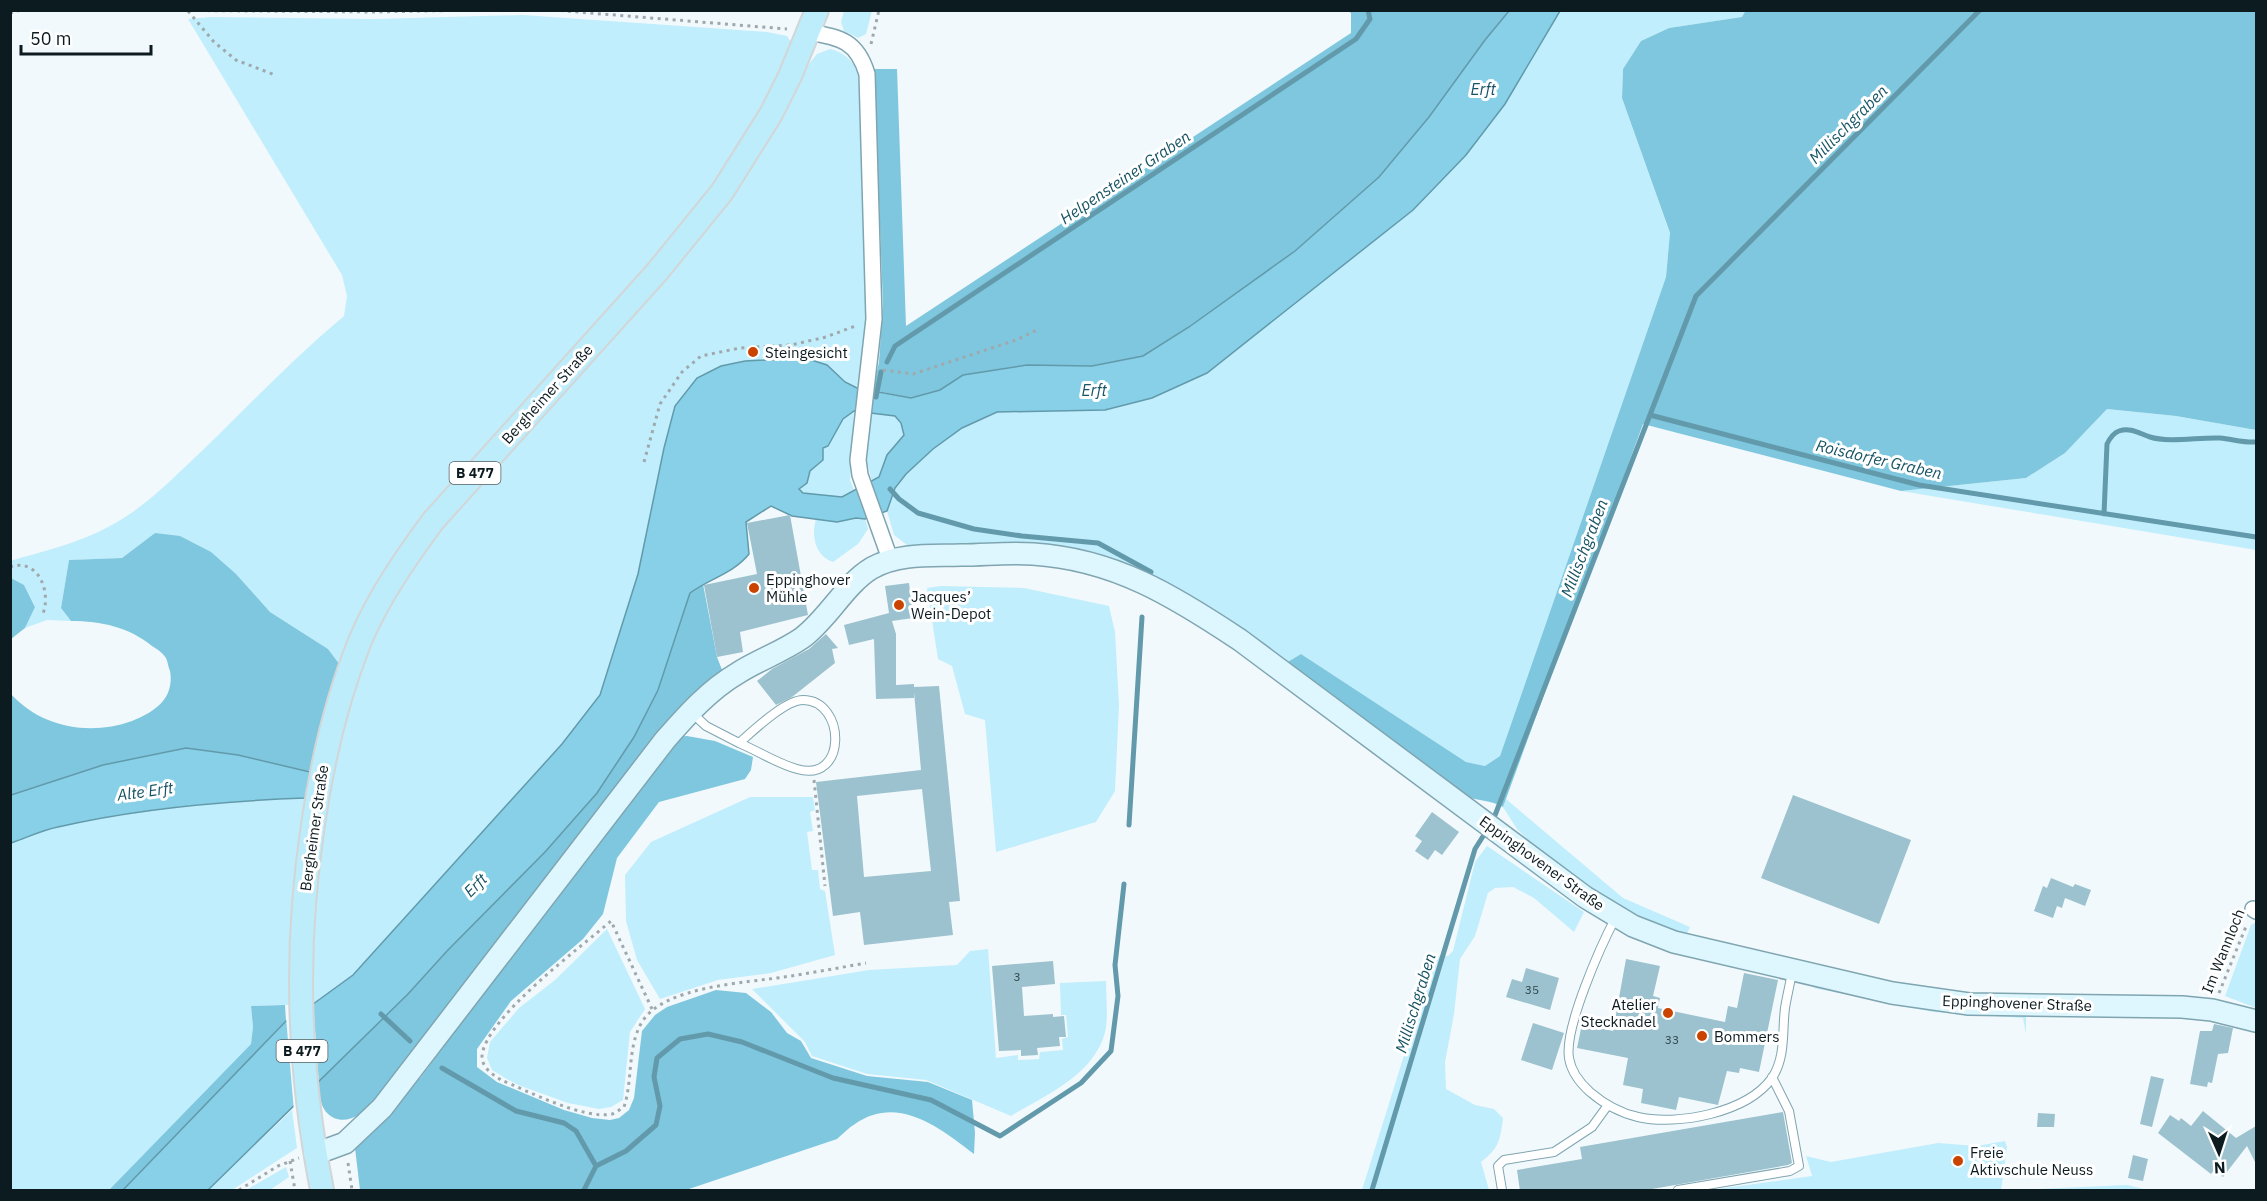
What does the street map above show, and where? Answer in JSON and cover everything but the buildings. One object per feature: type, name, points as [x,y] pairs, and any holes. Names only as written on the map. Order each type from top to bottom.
[{"type":"main road","name":"Bergheimer Straße","points":[[322,1191],[308,1114],[301,1036],[301,930],[307,865],[327,746],[341,691],[361,639],[384,594],[433,522],[657,272],[723,192],[771,114],[814,21]]},
{"type":"main road","name":"Eppinghovener Straße","points":[[890,559],[917,556],[1033,554],[1070,559],[1142,581],[1183,602],[1240,640],[1585,897],[1649,934],[1674,942],[1892,993],[1969,1004],[2182,1007],[2212,1010],[2256,1021]]},
{"type":"main road","points":[[315,1154],[345,1143],[382,1108],[665,740],[690,711],[716,688],[738,673],[802,638],[870,569],[890,559]]},
{"type":"street","points":[[814,21],[831,36],[847,42],[856,49],[863,61],[869,90],[874,319],[858,460],[860,475],[890,559]]},
{"type":"lane","points":[[690,711],[706,726],[739,743],[799,770],[813,770],[827,765],[835,753],[835,728],[826,712],[816,703],[802,700],[787,705],[739,743]]},
{"type":"lane","points":[[1616,917],[1592,966],[1568,1052],[1571,1067],[1589,1091],[1608,1105],[1627,1114],[1648,1119],[1690,1118],[1718,1112],[1760,1091],[1777,1069],[1782,1050],[1785,1008],[1792,970]]},
{"type":"lane","points":[[1678,1191],[1796,1170],[1799,1166],[1789,1111],[1772,1077]]},
{"type":"lane","points":[[1502,1191],[1498,1166],[1504,1160],[1554,1152],[1592,1126],[1608,1105]]},
{"type":"path","points":[[10,14],[21,10]]},
{"type":"path","points":[[132,10],[376,12],[474,10]]},
{"type":"path","points":[[553,10],[814,21]]},
{"type":"path","points":[[863,61],[871,45],[879,10]]},
{"type":"path","points":[[188,11],[214,42],[236,60],[275,75]]},
{"type":"path","points":[[644,462],[660,404],[682,372],[701,356],[740,348],[791,345],[826,337],[874,319]]},
{"type":"path","points":[[869,367],[913,374],[1016,340],[1037,330]]},
{"type":"path","points":[[10,567],[29,567],[41,578],[46,594],[46,607],[42,616]]},
{"type":"path","points":[[813,770],[825,886]]},
{"type":"path","name":"Im Wannloch","points":[[2212,1010],[2255,910]]},
{"type":"path","points":[[652,1009],[611,921],[508,1010],[482,1054],[483,1064],[490,1073],[501,1080],[573,1109],[594,1114],[612,1114],[624,1107],[628,1095],[636,1035],[652,1009],[670,1000],[702,990],[866,963]]},
{"type":"path","points":[[345,1143],[352,1191]]},
{"type":"path","points":[[239,1191],[290,1161],[315,1154]]},
{"type":"path","points":[[290,1161],[296,1191]]},
{"type":"shaded area","points":[[1746,10],[2256,11],[2256,430],[2176,416],[2107,409],[2065,453],[2026,478],[1901,491],[1643,424],[1503,807],[1464,796],[1286,663],[1301,654],[1466,762],[1485,766],[1500,756],[1666,277],[1670,233],[1622,98],[1623,69],[1641,41],[1669,28],[1742,17]]},
{"type":"shaded area","points":[[844,11],[872,11],[866,34],[858,38],[844,31],[841,22]]},
{"type":"shaded area","points":[[1348,11],[1509,11],[1429,117],[1379,177],[1295,251],[1189,327],[1143,356],[1092,366],[1027,365],[963,375],[940,390],[911,398],[873,390],[879,362],[883,304],[874,69],[897,69],[906,326],[1351,33],[1351,13]]},
{"type":"shaded area","points":[[1560,11],[1746,11],[1743,17],[1669,28],[1641,41],[1623,69],[1622,98],[1670,234],[1666,277],[1500,756],[1485,766],[1466,762],[1301,654],[1286,663],[1187,594],[1147,575],[924,548],[907,545],[894,535],[887,511],[895,488],[906,474],[933,449],[962,428],[997,412],[1105,410],[1152,398],[1207,373],[1256,335],[1466,155],[1505,104]]},
{"type":"shaded area","points":[[523,15],[767,32],[787,36],[793,45],[781,74],[741,147],[683,227],[425,515],[398,550],[374,590],[340,665],[328,649],[270,612],[236,574],[155,533],[122,558],[69,560],[61,608],[71,621],[47,620],[25,628],[35,606],[24,585],[11,578],[10,561],[86,537],[136,510],[171,480],[344,316],[347,296],[342,275],[188,19],[211,17],[374,19]]},
{"type":"shaded area","points":[[830,49],[837,51],[853,63],[862,89],[867,305],[861,370],[857,388],[845,382],[827,365],[697,378],[675,407],[664,448],[638,574],[600,695],[562,744],[353,975],[309,1007],[317,867],[326,800],[351,695],[370,644],[393,599],[442,526],[698,241],[759,157],[809,64],[817,54]]},
{"type":"shaded area","points":[[2107,409],[2176,416],[2256,430],[2256,550],[1901,491],[2026,478],[2065,453]]},
{"type":"shaded area","points":[[854,411],[850,480],[854,490],[842,497],[802,493],[798,490],[807,483],[810,471],[823,460],[823,448],[827,446],[843,419]]},
{"type":"shaded area","points":[[870,413],[895,416],[901,423],[904,435],[887,455],[879,477],[872,481],[866,459]]},
{"type":"shaded area","points":[[856,518],[865,519],[868,529],[858,544],[833,562],[822,555],[814,538],[816,519],[837,522]]},
{"type":"shaded area","points":[[155,533],[180,536],[211,552],[236,574],[270,612],[328,649],[340,665],[332,685],[310,772],[238,755],[103,765],[11,795],[10,693],[22,705],[51,721],[67,726],[100,728],[116,726],[144,715],[157,707],[169,691],[170,671],[166,658],[160,651],[134,634],[114,626],[71,621],[61,608],[69,560],[122,558]]},
{"type":"shaded area","points":[[11,578],[24,585],[35,607],[25,628],[11,639]]},
{"type":"shaded area","points":[[703,584],[717,657],[724,675],[390,1087],[373,1105],[353,1118],[344,1120],[329,1115],[321,1103],[319,1081],[408,994],[545,852],[597,793],[634,737],[658,690],[690,593]]},
{"type":"shaded area","points":[[941,586],[1024,588],[1109,606],[1115,632],[1119,705],[1115,791],[1096,822],[996,852],[985,720],[965,714],[952,666],[938,659],[927,588]]},
{"type":"shaded area","points":[[687,736],[715,741],[753,757],[751,770],[745,779],[659,802],[617,858],[603,914],[583,939],[511,1001],[477,1049],[477,1067],[497,1082],[564,1110],[592,1118],[610,1120],[619,1118],[629,1110],[634,1098],[642,1031],[655,1015],[667,1007],[716,990],[746,993],[771,1012],[787,1033],[801,1041],[811,1058],[867,1076],[928,1082],[972,1100],[974,1154],[933,1125],[903,1113],[887,1112],[871,1116],[855,1124],[837,1139],[686,1190],[360,1190],[355,1148],[421,1077],[674,737]]},
{"type":"shaded area","points":[[750,797],[813,797],[815,810],[810,812],[813,831],[807,832],[812,870],[818,870],[820,889],[825,891],[835,955],[771,973],[718,980],[660,999],[637,960],[626,921],[625,875],[651,842]]},
{"type":"shaded area","points":[[305,798],[290,931],[289,1005],[251,1006],[253,1027],[251,1044],[109,1190],[11,1190],[10,843],[52,828],[150,810],[212,803]]},
{"type":"shaded area","points":[[1506,799],[1623,898],[1690,927],[1686,936],[1648,923],[1588,887],[1541,853],[1517,829],[1503,807]]},
{"type":"shaded area","points":[[1487,846],[1584,912],[1574,932],[1534,898],[1513,887],[1495,888],[1488,893],[1475,936],[1460,959],[1454,1014],[1445,1062],[1446,1089],[1475,1105],[1494,1109],[1503,1118],[1498,1143],[1481,1162],[1489,1190],[1362,1190],[1435,956],[1448,956],[1453,951],[1475,862]]},
{"type":"shaded area","points":[[2256,922],[2256,1008],[2225,996],[2251,925]]},
{"type":"shaded area","points":[[607,929],[645,1009],[630,1032],[623,1100],[611,1107],[599,1109],[568,1103],[518,1085],[492,1070],[487,1058],[490,1042],[519,1008],[555,980]]},
{"type":"shaded area","points":[[988,949],[996,1058],[1018,1055],[1018,1060],[1039,1059],[1040,1052],[1063,1050],[1062,1039],[1068,1037],[1066,1015],[1061,1015],[1060,983],[1106,981],[1106,1028],[1101,1044],[1092,1058],[1069,1081],[1011,1116],[926,1080],[867,1074],[812,1056],[805,1042],[752,989],[869,970],[957,965],[970,951]]},
{"type":"shaded area","points":[[1814,983],[2026,1012],[2026,1034],[2023,1018],[1933,1012],[1814,988]]},
{"type":"shaded area","points":[[285,1005],[286,1021],[123,1190],[109,1190],[251,1044],[253,1027],[251,1006]]},
{"type":"shaded area","points":[[292,1110],[297,1148],[232,1190],[208,1190]]},
{"type":"shaded area","name":"Freie Aktivschule Neuss","points":[[2005,1141],[2007,1147],[2001,1190],[1710,1190],[1812,1176],[1806,1156],[1831,1162],[1938,1143],[1977,1146]]},
{"type":"shaded area","points":[[286,1167],[289,1177],[270,1190],[246,1190]]},
{"type":"shaded area","name":"Freie Aktivschule Neuss","points":[[2127,1185],[2148,1190],[2014,1190]]},
{"type":"water","name":"Erft","points":[[1509,11],[1560,11],[1505,104],[1466,155],[1413,210],[1207,373],[1152,398],[1105,410],[997,412],[962,428],[933,449],[906,474],[895,488],[887,511],[865,519],[856,518],[837,522],[792,516],[771,506],[746,522],[749,554],[729,571],[690,593],[658,690],[634,737],[597,793],[545,852],[408,994],[208,1190],[123,1190],[286,1021],[353,975],[562,744],[600,695],[638,574],[675,406],[697,378],[721,366],[745,361],[805,358],[827,365],[845,382],[857,388],[911,398],[940,390],[963,375],[1027,365],[1092,366],[1143,356],[1189,327],[1295,251],[1379,177],[1429,117]],"holes":[[[854,411],[895,416],[901,423],[904,435],[887,455],[879,477],[842,497],[803,493],[799,489],[807,483],[810,471],[823,460],[823,448],[828,446],[843,419]]]},
{"type":"water","name":"Alte Erft","points":[[186,748],[238,755],[310,772],[305,798],[212,803],[150,810],[52,828],[11,843],[11,795],[103,765]]},
{"type":"pier","points":[[313,1001],[319,1085],[294,1112],[286,1017]]},
{"type":"waterway","name":"Helpensteiner Graben","points":[[887,362],[895,346],[1356,39],[1370,19],[1368,10]]},
{"type":"waterway","name":"Millischgraben","points":[[1492,823],[1696,296],[1980,10]]},
{"type":"waterway","name":"Helpensteiner Graben","points":[[876,397],[881,372]]},
{"type":"waterway","name":"Roisdorfer Graben","points":[[1650,415],[1919,485],[2256,537]]},
{"type":"waterway","name":"Roisdorfer Graben","points":[[2104,514],[2107,444],[2117,432],[2131,430],[2166,440],[2220,438],[2256,442]]},
{"type":"waterway","points":[[890,489],[918,513],[974,529],[1098,543],[1151,572]]},
{"type":"waterway","points":[[1129,825],[1142,617]]},
{"type":"waterway","name":"Millischgraben","points":[[1372,1190],[1475,849],[1487,830]]},
{"type":"waterway","points":[[584,1190],[596,1166],[626,1151],[656,1125],[660,1106],[654,1077],[657,1058],[680,1039],[708,1034],[742,1042],[833,1078],[931,1100],[1000,1136],[1081,1083],[1111,1051],[1118,996],[1115,965],[1124,884]]},
{"type":"waterway","points":[[381,1014],[410,1041]]},
{"type":"waterway","points":[[442,1068],[516,1111],[564,1123],[576,1131],[596,1166]]},
{"type":"place","name":"Steingesicht","points":[[753,352]]},
{"type":"place","name":"Eppinghover Mühle","points":[[754,588]]},
{"type":"place","name":"Jacques’ Wein-Depot","points":[[899,605]]},
{"type":"place","name":"Atelier Stecknadel","points":[[1668,1013]]},
{"type":"place","name":"Bommers","points":[[1702,1036]]},
{"type":"place","name":"Freie Aktivschule Neuss","points":[[1958,1161]]}]
